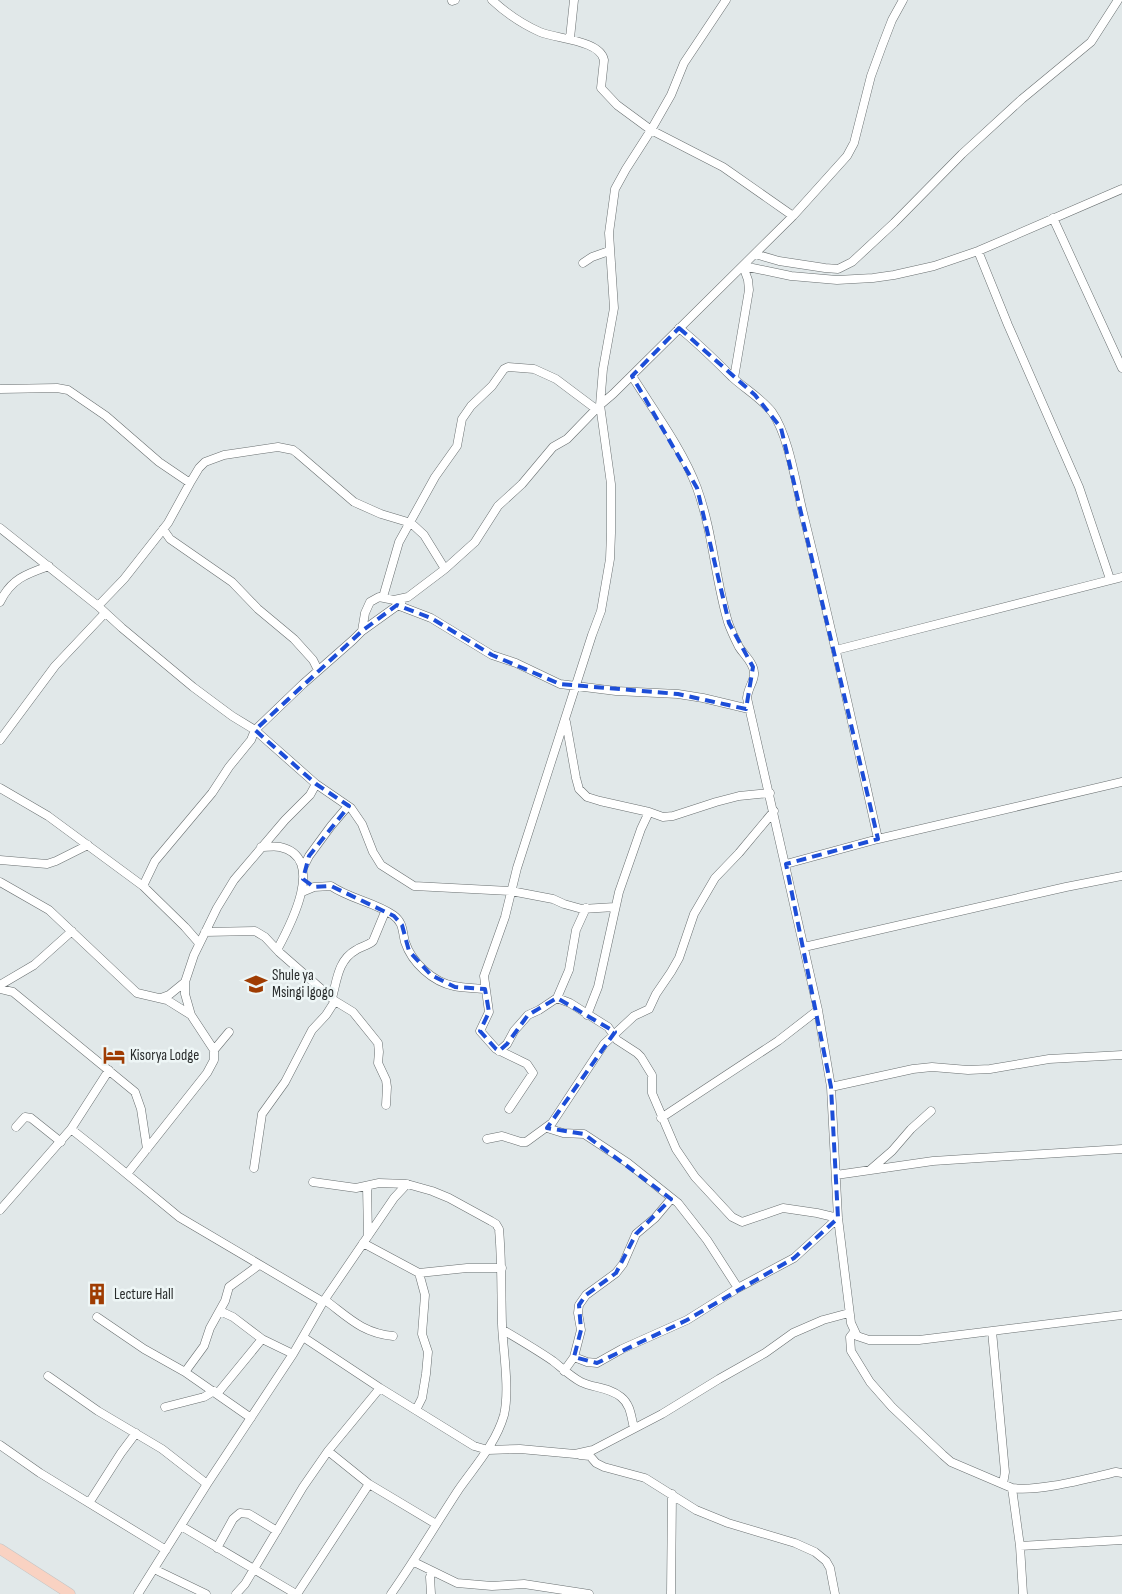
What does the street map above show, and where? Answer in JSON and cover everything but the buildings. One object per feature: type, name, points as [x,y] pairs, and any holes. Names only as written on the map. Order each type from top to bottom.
[{"type":"main road","points":[[0,1549],[65,1593]]},
{"type":"street","points":[[492,0],[516,19],[540,32],[555,37],[570,38],[594,48],[602,55],[604,60],[600,84],[603,92],[651,130],[723,167],[793,216]]},
{"type":"street","points":[[570,38],[574,0]]},
{"type":"street","points":[[509,1109],[533,1073],[527,1064],[499,1051],[480,1031],[489,1012],[484,976],[505,917],[517,868],[601,611],[610,559],[611,484],[598,407],[614,308],[608,232],[615,189],[672,95],[684,64],[726,0]]},
{"type":"street","points":[[143,886],[156,861],[209,798],[229,767],[251,740],[255,730],[362,631],[398,606],[445,569],[475,542],[498,506],[522,484],[553,447],[568,439],[598,407],[632,376],[793,216],[847,156],[854,143],[874,69],[892,20],[903,0]]},
{"type":"street","points":[[754,254],[779,261],[825,268],[838,269],[852,262],[894,223],[962,154],[1022,99],[1091,42],[1118,0]]},
{"type":"street","points":[[742,266],[768,272],[837,280],[873,278],[934,266],[978,251],[1122,190]]},
{"type":"street","points":[[1053,218],[1122,368]]},
{"type":"street","points":[[583,263],[592,257],[609,251]]},
{"type":"street","points":[[978,251],[1079,487],[1110,579]]},
{"type":"street","points":[[734,378],[749,290],[748,280],[742,266]]},
{"type":"street","points":[[680,328],[755,395],[772,412],[781,428],[836,650],[878,839]]},
{"type":"street","points":[[382,597],[396,549],[435,477],[456,446],[462,419],[471,406],[492,386],[504,369],[508,367],[534,369],[556,379],[598,407]]},
{"type":"street","points":[[632,376],[664,426],[697,488],[729,623],[740,648],[753,667],[755,675],[747,692],[750,709],[818,1010],[831,1087],[838,1218],[854,1332],[857,1336],[869,1340],[919,1340],[1122,1315]]},
{"type":"street","points":[[0,390],[57,388],[68,390],[106,416],[159,462],[190,483]]},
{"type":"street","points":[[98,606],[124,579],[163,529],[199,468],[205,462],[224,455],[278,447],[297,453],[354,502],[381,514],[410,522],[424,535],[445,569]]},
{"type":"street","points":[[0,528],[98,606],[193,687],[232,716],[255,730],[316,784],[348,806],[362,824],[373,852],[381,865],[414,886],[511,891],[586,908],[615,908]]},
{"type":"street","points":[[163,529],[170,539],[232,582],[258,609],[294,639],[313,660],[318,670]]},
{"type":"street","points":[[0,602],[11,584],[48,566]]},
{"type":"street","points":[[836,650],[1122,577]]},
{"type":"street","points":[[362,631],[365,613],[373,599],[382,597],[394,600],[408,597]]},
{"type":"street","points":[[398,606],[431,618],[492,656],[516,663],[560,684],[576,687],[678,694],[750,709]]},
{"type":"street","points":[[0,740],[55,666],[105,613]]},
{"type":"street","points":[[565,719],[576,778],[579,788],[587,797],[662,816],[673,816],[716,802],[754,794],[770,793]]},
{"type":"street","points":[[786,864],[878,839],[1122,782]]},
{"type":"street","points":[[127,1174],[207,1073],[214,1060],[214,1050],[191,1015],[184,994],[185,982],[199,943],[234,880],[261,847],[310,796],[316,784]]},
{"type":"street","points":[[0,788],[48,816],[143,886],[185,926],[199,943]]},
{"type":"street","points":[[277,950],[296,912],[302,892],[303,868],[309,856],[348,806]]},
{"type":"street","points":[[487,1139],[502,1136],[526,1142],[547,1128],[565,1104],[594,1058],[613,1035],[634,1016],[648,1009],[679,958],[694,914],[715,878],[774,811]]},
{"type":"street","points":[[588,1015],[598,987],[619,892],[641,829],[649,812]]},
{"type":"street","points":[[1,859],[47,864],[56,862],[88,845]]},
{"type":"street","points":[[261,847],[287,849],[296,854],[303,868]]},
{"type":"street","points":[[804,947],[1122,876]]},
{"type":"street","points":[[303,879],[314,887]]},
{"type":"street","points":[[0,882],[49,910],[137,993],[167,1000],[191,1015]]},
{"type":"street","points":[[302,892],[314,887],[331,886],[340,892],[394,916],[402,925],[409,951],[419,965],[431,975],[445,984],[455,987],[485,989]]},
{"type":"street","points":[[499,1051],[507,1044],[514,1031],[528,1015],[557,998],[569,970],[576,930],[586,908]]},
{"type":"street","points":[[254,1168],[262,1114],[285,1082],[312,1030],[326,1016],[334,1000],[342,962],[356,949],[373,942],[386,912]]},
{"type":"street","points":[[0,987],[34,965],[72,931]]},
{"type":"street","points":[[205,932],[255,931],[265,937],[277,950],[334,1000],[353,1012],[378,1043],[378,1063],[386,1080],[387,1087],[386,1106]]},
{"type":"street","points":[[159,999],[169,995],[185,982]]},
{"type":"street","points":[[0,987],[13,992],[131,1088],[138,1097],[147,1149]]},
{"type":"street","points":[[557,998],[570,1003],[608,1027],[618,1040],[637,1053],[652,1075],[652,1093],[676,1149],[695,1177],[738,1221],[750,1220],[783,1208],[838,1218]]},
{"type":"street","points":[[662,1118],[778,1041],[818,1010]]},
{"type":"street","points":[[214,1050],[229,1032]]},
{"type":"street","points":[[831,1087],[913,1069],[932,1067],[968,1070],[990,1069],[1050,1059],[1122,1055]]},
{"type":"street","points":[[1,1207],[61,1142],[109,1070]]},
{"type":"street","points":[[870,1170],[932,1111]]},
{"type":"street","points":[[16,1127],[28,1117],[61,1142]]},
{"type":"street","points":[[547,1128],[563,1133],[584,1134],[628,1163],[671,1198],[707,1240],[738,1288]]},
{"type":"street","points":[[71,1129],[179,1217],[324,1301],[369,1331],[393,1336]]},
{"type":"street","points":[[836,1175],[933,1162],[1122,1149]]},
{"type":"street","points":[[314,1182],[356,1188],[379,1183],[407,1184],[448,1198],[496,1224],[499,1229],[506,1406],[498,1431],[488,1450],[436,1524],[414,1562],[390,1594]]},
{"type":"street","points":[[138,1594],[303,1337],[324,1301],[394,1198],[407,1184]]},
{"type":"street","points":[[367,1186],[368,1236]]},
{"type":"street","points":[[564,1371],[574,1357],[581,1330],[578,1313],[579,1305],[586,1295],[616,1273],[624,1264],[636,1234],[655,1218],[671,1198]]},
{"type":"street","points":[[574,1357],[587,1362],[597,1363],[622,1349],[687,1320],[738,1288],[794,1258],[838,1218]]},
{"type":"street","points":[[363,1243],[419,1273],[467,1268],[502,1268]]},
{"type":"street","points":[[185,1372],[200,1352],[210,1328],[225,1302],[228,1287],[259,1265]]},
{"type":"street","points":[[416,1410],[422,1398],[428,1352],[422,1334],[425,1295],[419,1273]]},
{"type":"street","points":[[220,1310],[233,1317],[262,1339],[292,1354]]},
{"type":"street","points":[[575,1454],[604,1445],[662,1414],[765,1353],[793,1333],[815,1322],[850,1314]]},
{"type":"street","points":[[97,1317],[144,1349],[216,1392],[251,1418]]},
{"type":"street","points":[[503,1330],[589,1386],[602,1388],[620,1397],[633,1417],[634,1428]]},
{"type":"street","points":[[992,1331],[1005,1472],[1004,1484]]},
{"type":"street","points":[[854,1332],[850,1337],[851,1351],[867,1377],[886,1400],[950,1462],[1012,1488],[1061,1484],[1116,1472],[1122,1473]]},
{"type":"street","points":[[303,1337],[380,1388],[474,1446],[488,1450],[520,1449],[590,1456],[604,1467],[645,1478],[696,1510],[795,1543],[814,1552],[826,1561],[830,1568],[835,1594]]},
{"type":"street","points":[[165,1407],[216,1392],[262,1339]]},
{"type":"street","points":[[48,1376],[98,1411],[162,1449],[207,1484]]},
{"type":"street","points":[[236,1594],[254,1569],[303,1487],[328,1451],[380,1388]]},
{"type":"street","points":[[89,1503],[136,1433]]},
{"type":"street","points":[[0,1445],[166,1550]]},
{"type":"street","points":[[328,1451],[369,1484],[436,1524]]},
{"type":"street","points":[[181,1526],[297,1594],[369,1484]]},
{"type":"street","points":[[1012,1488],[1020,1546],[1023,1594]]},
{"type":"street","points":[[671,1594],[672,1494]]},
{"type":"street","points":[[217,1548],[233,1519],[240,1513],[249,1514],[276,1531]]},
{"type":"street","points":[[1020,1546],[1122,1540]]},
{"type":"street","points":[[414,1562],[456,1583],[492,1586],[524,1584],[589,1594]]},
{"type":"street","points":[[154,1569],[206,1594]]},
{"type":"street","points":[[431,1594],[430,1577],[432,1571]]},
{"type":"highlighted area","points":[[679,328],[755,395],[781,428],[878,839],[786,864],[831,1087],[838,1218],[794,1258],[687,1320],[597,1363],[574,1357],[581,1330],[579,1305],[586,1295],[616,1273],[636,1234],[671,1199],[584,1134],[547,1128],[615,1032],[557,998],[528,1015],[507,1044],[499,1051],[496,1049],[480,1031],[489,1012],[485,989],[455,987],[431,975],[409,951],[402,925],[394,916],[331,886],[314,887],[303,879],[309,856],[349,806],[316,784],[255,730],[362,631],[397,605],[431,618],[492,655],[560,684],[678,694],[746,709],[753,667],[729,623],[697,488],[632,376]]},
{"type":"place","name":"Shule ya Msingi Igogo","points":[[256,984]]},
{"type":"place","name":"Kisorya Lodge","points":[[114,1055]]},
{"type":"place","name":"Lecture Hall","points":[[97,1294]]}]
